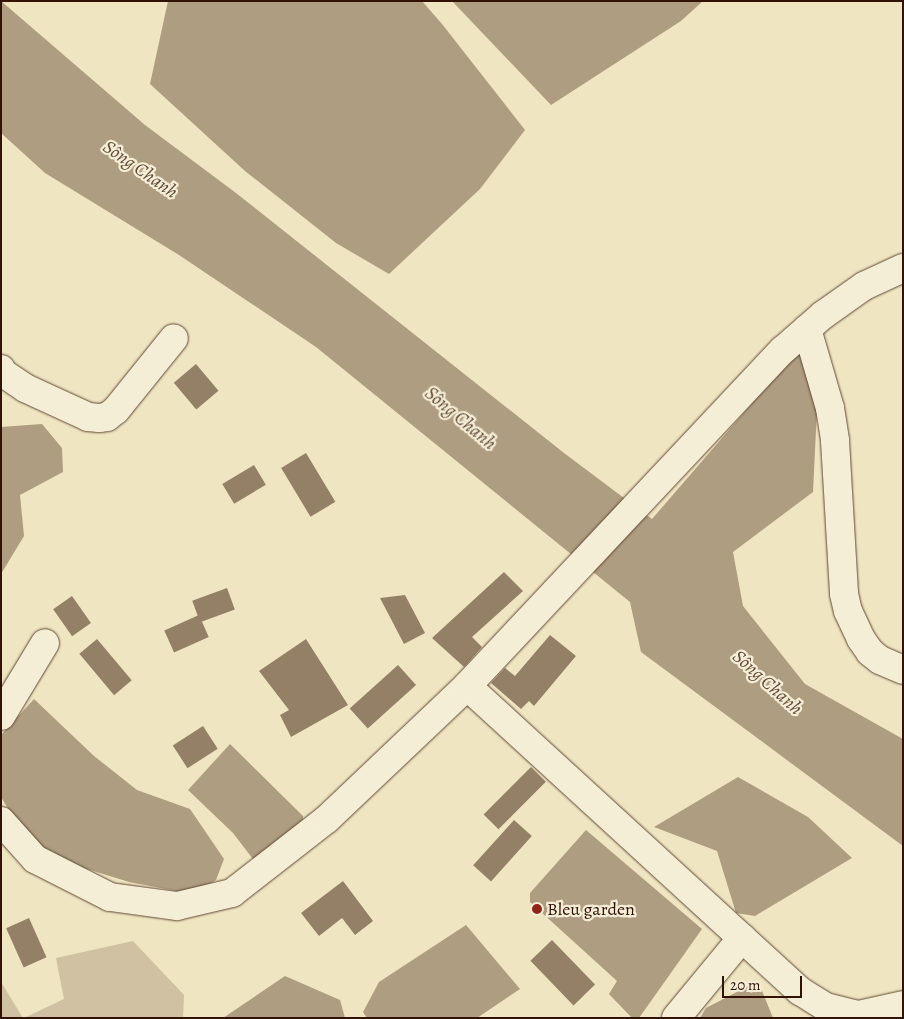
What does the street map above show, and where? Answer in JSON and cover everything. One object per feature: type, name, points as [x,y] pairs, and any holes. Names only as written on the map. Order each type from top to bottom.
[{"type":"street","points":[[1,821],[35,859],[110,897],[177,906],[232,893],[327,819],[467,686],[784,350],[807,329],[864,286],[903,268]]},
{"type":"street","points":[[807,329],[830,408],[835,440],[844,594],[848,611],[861,639],[870,652],[880,660],[903,670]]},
{"type":"street","points":[[2,372],[25,388],[88,417],[107,416],[174,338]]},
{"type":"street","points":[[1,716],[45,644]]},
{"type":"street","points":[[467,686],[824,1013],[859,1015],[903,1005]]},
{"type":"street","points":[[676,1018],[742,938]]},
{"type":"shaded area","points":[[133,941],[184,995],[183,1018],[24,1018],[64,999],[56,958]]},
{"type":"shaded area","points":[[1,982],[23,1018],[1,1018]]},
{"type":"water","name":"Sông Chanh","points":[[1,1],[145,125],[236,193],[564,453],[652,519],[799,349],[817,410],[813,492],[733,552],[743,606],[805,684],[903,739],[903,846],[641,652],[630,602],[316,347],[179,255],[45,173],[1,133]]},
{"type":"water","points":[[168,1],[422,1],[525,130],[480,189],[389,274],[336,243],[245,171],[150,84]]},
{"type":"water","points":[[452,1],[703,1],[681,21],[551,105]]},
{"type":"water","points":[[42,424],[62,448],[63,472],[20,495],[24,536],[1,574],[1,427]]},
{"type":"water","points":[[34,699],[94,756],[137,790],[190,809],[224,859],[216,880],[192,894],[129,882],[58,860],[21,830],[1,797],[1,735]]},
{"type":"water","points":[[230,744],[303,816],[303,827],[259,867],[233,833],[188,790]]},
{"type":"water","points":[[738,777],[808,817],[852,858],[755,916],[736,913],[717,851],[654,827]]},
{"type":"water","points":[[586,830],[702,929],[639,1018],[632,1018],[609,994],[617,981],[530,902],[530,893]]},
{"type":"water","points":[[466,925],[520,989],[477,1018],[367,1018],[363,1012],[379,982]]},
{"type":"water","points":[[285,976],[340,1000],[345,1018],[223,1018]]},
{"type":"water","points":[[758,981],[773,1018],[700,1018],[706,1008]]},
{"type":"building","points":[[196,364],[218,391],[196,409],[174,383]]},
{"type":"building","points":[[306,453],[335,502],[310,517],[281,468]]},
{"type":"building","points":[[254,465],[266,485],[234,504],[222,484]]},
{"type":"building","points":[[504,572],[523,591],[472,637],[482,647],[464,667],[432,638]]},
{"type":"building","points":[[227,588],[235,610],[200,622],[192,601]]},
{"type":"building","points":[[405,595],[425,633],[404,644],[380,598]]},
{"type":"building","points":[[72,596],[91,623],[72,636],[53,609]]},
{"type":"building","points":[[199,615],[209,637],[174,652],[164,630]]},
{"type":"building","points":[[550,635],[576,656],[534,706],[529,701],[521,709],[491,683],[505,668],[515,676]]},
{"type":"building","points":[[97,639],[132,680],[114,695],[79,654]]},
{"type":"building","points":[[306,639],[348,705],[291,737],[280,715],[289,710],[259,671]]},
{"type":"building","points":[[398,665],[416,685],[368,729],[350,708]]},
{"type":"building","points":[[203,726],[218,749],[188,768],[173,746]]},
{"type":"building","points":[[531,767],[546,782],[498,829],[484,814]]},
{"type":"building","points":[[514,820],[532,836],[491,881],[473,865]]},
{"type":"building","points":[[343,881],[373,921],[355,935],[342,918],[319,936],[301,913]]},
{"type":"building","points":[[29,918],[46,957],[24,967],[6,928]]},
{"type":"building","points":[[552,940],[595,985],[573,1005],[530,961]]},
{"type":"place","name":"Bleu garden","points":[[537,909]]}]
